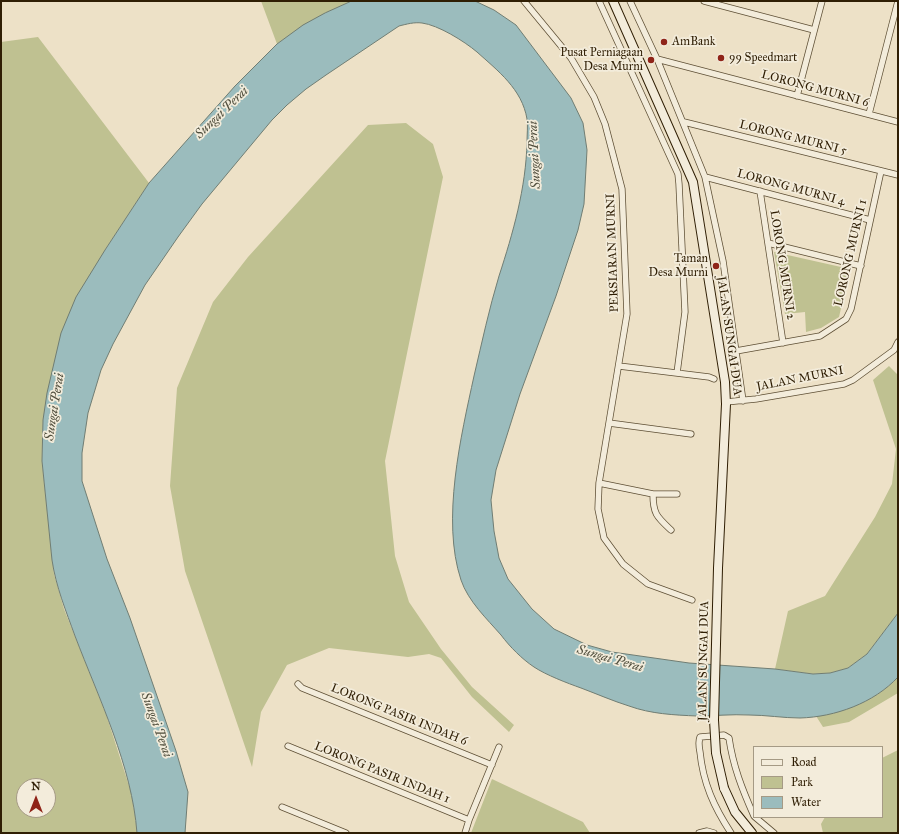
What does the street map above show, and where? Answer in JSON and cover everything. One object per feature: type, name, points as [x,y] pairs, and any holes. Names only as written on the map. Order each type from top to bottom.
[{"type":"main road","name":"JALAN SUNGAI DUA","points":[[613,1],[693,182],[714,307],[725,382],[726,402],[718,568],[714,720],[716,752],[724,788],[735,812],[752,833]]},
{"type":"street","name":"PERSIARAN MURNI","points":[[524,1],[571,58],[594,97],[605,124],[622,189],[627,314],[599,483],[598,509],[604,538],[623,564],[648,584],[692,600]]},
{"type":"street","points":[[599,1],[678,174],[685,312],[677,373]]},
{"type":"street","points":[[630,1],[684,122],[705,177],[723,261],[743,401]]},
{"type":"street","points":[[704,1],[814,30]]},
{"type":"street","points":[[797,96],[822,1]]},
{"type":"street","points":[[869,114],[898,1]]},
{"type":"street","name":"LORONG MURNI 6","points":[[657,60],[898,122]]},
{"type":"street","name":"LORONG MURNI 5","points":[[684,122],[898,175]]},
{"type":"street","points":[[675,167],[687,166]]},
{"type":"street","points":[[678,174],[687,166]]},
{"type":"street","name":"LORONG MURNI 1","points":[[736,351],[820,336],[846,319],[851,309],[881,171]]},
{"type":"street","name":"LORONG MURNI 4","points":[[705,177],[870,220]]},
{"type":"street","name":"LORONG MURNI 2","points":[[760,191],[783,343]]},
{"type":"street","points":[[768,243],[861,266]]},
{"type":"street","name":"JALAN MURNI","points":[[726,402],[743,401],[844,384],[853,380],[894,350],[898,342]]},
{"type":"street","points":[[619,366],[709,377],[714,379]]},
{"type":"street","points":[[609,423],[691,434]]},
{"type":"street","points":[[599,483],[653,494],[677,494]]},
{"type":"street","points":[[653,494],[653,502],[657,517],[671,530]]},
{"type":"street","name":"LORONG PASIR INDAH 6","points":[[298,684],[302,688],[492,765]]},
{"type":"street","points":[[731,833],[719,814],[705,781],[700,758],[698,740],[700,737],[724,735],[729,738],[732,756],[740,783],[753,814]]},
{"type":"street","name":"LORONG PASIR INDAH 1","points":[[288,746],[469,820]]},
{"type":"street","points":[[465,833],[499,747]]},
{"type":"street","points":[[282,807],[346,833]]},
{"type":"street","points":[[756,818],[774,833]]},
{"type":"street","points":[[699,833],[707,831],[714,833]]},
{"type":"green space","points":[[261,1],[352,1],[313,21],[277,44]]},
{"type":"green space","points":[[38,37],[149,183],[105,250],[43,420],[42,461],[54,574],[64,609],[106,714],[124,770],[131,792],[137,833],[1,833],[1,42]]},
{"type":"green space","points":[[406,123],[433,144],[443,177],[385,461],[395,556],[409,602],[441,649],[472,687],[514,725],[509,732],[472,697],[441,658],[429,654],[408,657],[329,648],[287,665],[261,712],[252,767],[185,571],[170,486],[177,388],[213,302],[248,257],[368,125]]},
{"type":"green space","points":[[774,252],[850,269],[839,317],[821,328],[806,332],[805,312],[785,314]]},
{"type":"green space","points":[[889,366],[898,375],[898,613],[867,654],[848,668],[830,673],[813,674],[775,669],[788,611],[825,596],[875,517],[892,484],[896,449],[873,380]]},
{"type":"green space","points":[[898,677],[898,693],[849,722],[823,727],[816,716],[839,711],[860,703],[880,692]]},
{"type":"green space","points":[[898,750],[898,833],[823,833],[821,824],[824,818],[883,818],[883,758]]},
{"type":"green space","points":[[492,779],[583,822],[590,833],[471,833]]},
{"type":"water","name":"Sungai Perai","points":[[352,1],[475,1],[494,10],[516,25],[571,98],[583,123],[587,150],[584,204],[578,230],[556,296],[520,394],[496,470],[491,500],[494,531],[499,558],[508,579],[532,609],[554,629],[587,645],[612,652],[689,663],[775,669],[813,674],[830,673],[848,668],[867,654],[898,613],[898,677],[888,686],[866,701],[853,707],[827,715],[813,717],[794,718],[762,715],[697,716],[671,715],[646,711],[617,702],[563,681],[534,667],[512,648],[473,602],[464,588],[455,556],[453,505],[455,478],[474,376],[495,288],[518,210],[526,159],[527,119],[524,108],[515,90],[501,74],[477,52],[465,43],[436,27],[422,23],[408,24],[399,26],[306,89],[272,120],[202,204],[145,285],[113,344],[101,370],[88,413],[82,453],[82,481],[107,559],[130,618],[176,751],[188,792],[185,833],[137,833],[129,783],[122,758],[65,608],[56,580],[52,560],[42,461],[43,420],[47,393],[61,333],[76,297],[149,183],[235,86],[277,44],[303,25]]},
{"type":"place","name":"AmBank","points":[[664,42]]},
{"type":"place","name":"99 Speedmart","points":[[721,58]]},
{"type":"place","name":"Pusat Perniagaan Desa Murni","points":[[651,60]]},
{"type":"place","name":"Taman Desa Murni","points":[[716,266]]}]
